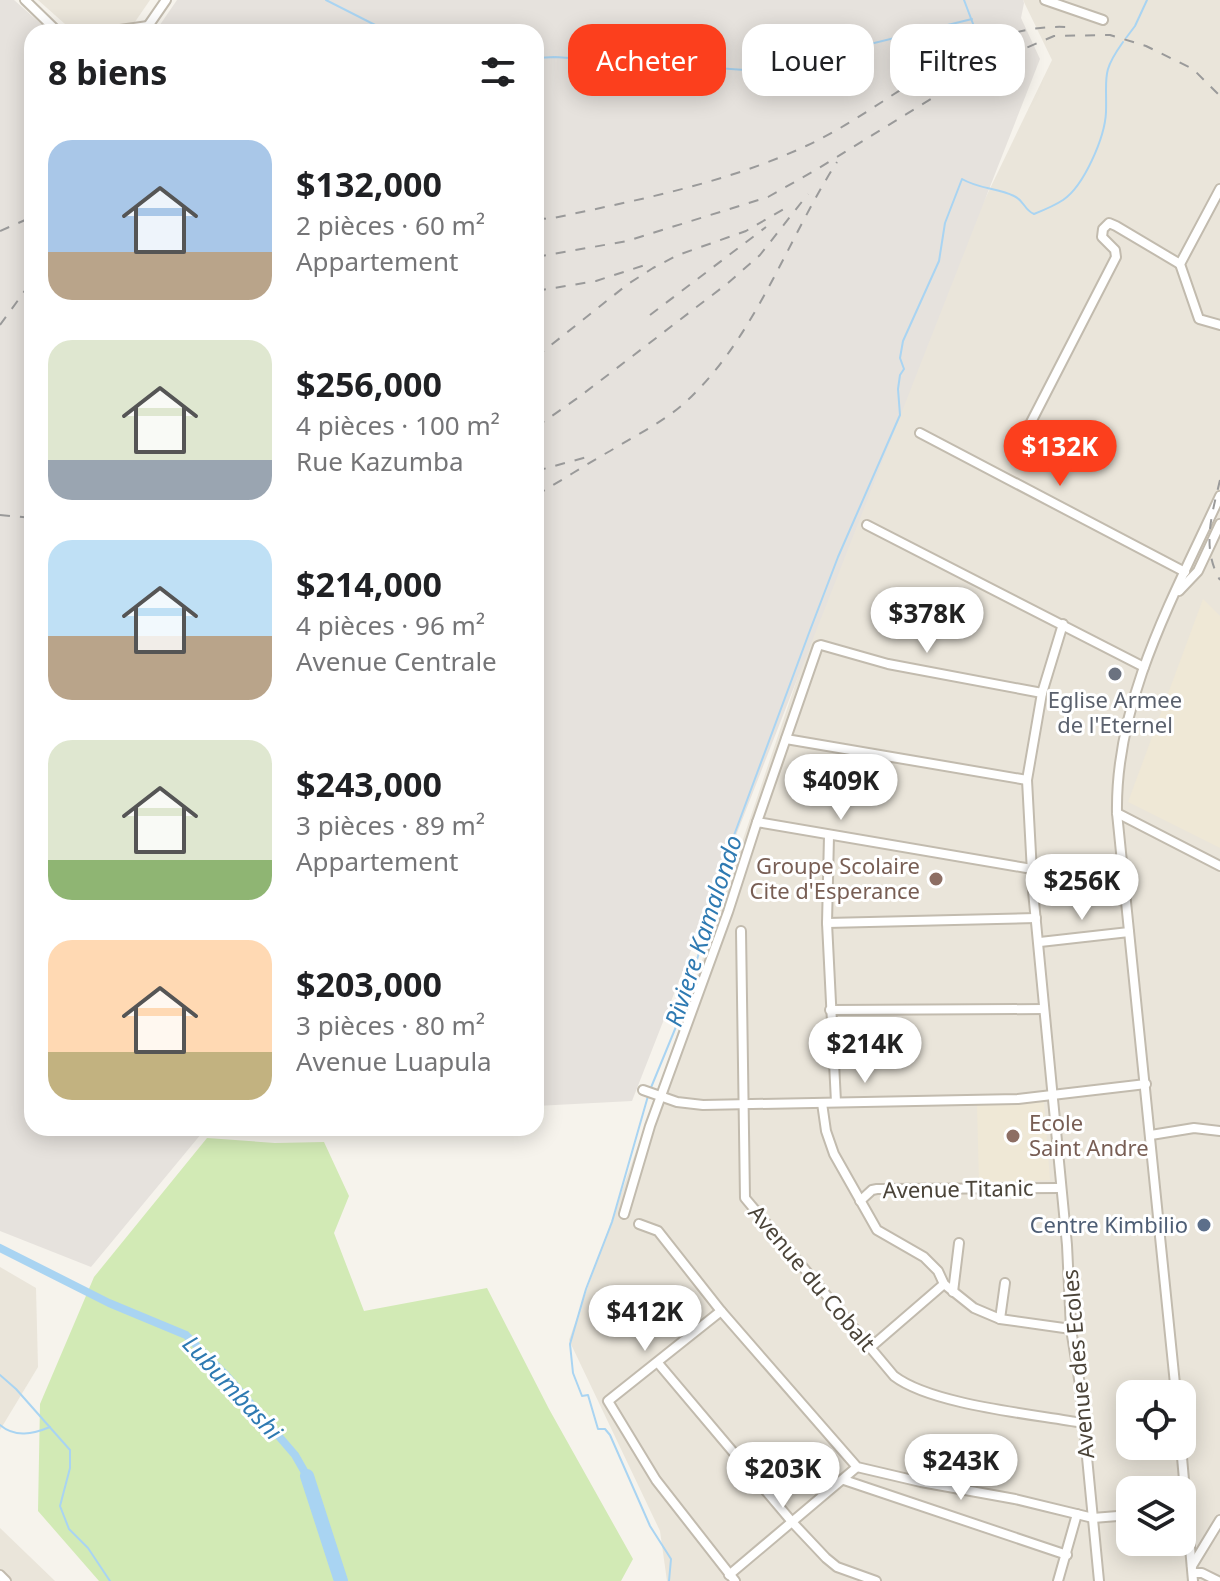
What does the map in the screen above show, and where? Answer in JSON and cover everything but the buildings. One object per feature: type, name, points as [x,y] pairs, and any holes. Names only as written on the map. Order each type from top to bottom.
[{"type":"street","points":[[25,0],[50,24]]},
{"type":"street","points":[[149,24],[166,0]]},
{"type":"street","points":[[1045,0],[1103,20]]},
{"type":"street","points":[[1180,264],[1220,189]]},
{"type":"street","points":[[1028,428],[1116,257],[1115,250],[1102,237],[1109,223],[1180,264],[1199,319],[1219,323]]},
{"type":"street","points":[[920,433],[1185,572]]},
{"type":"street","points":[[1175,1380],[1117,813],[1119,758],[1126,723],[1144,667],[1220,496]]},
{"type":"street","points":[[1175,594],[1198,571],[1220,524]]},
{"type":"street","points":[[867,525],[1144,667]]},
{"type":"street","name":"Avenue des Ecoles","points":[[1063,624],[1042,693],[1027,780],[1036,918],[1067,1245],[1071,1329],[1080,1385],[1099,1581]]},
{"type":"street","points":[[624,1214],[636,1167],[730,907],[818,646],[888,664],[1042,693]]},
{"type":"street","points":[[786,739],[1027,780]]},
{"type":"street","points":[[1117,813],[1220,866]]},
{"type":"street","points":[[757,822],[1032,869]]},
{"type":"street","points":[[829,836],[827,923],[836,1102]]},
{"type":"street","points":[[827,923],[1036,918]]},
{"type":"street","name":"Avenue du Cobalt","points":[[741,931],[742,1103],[747,1203],[894,1376],[916,1389],[941,1397],[1082,1423]]},
{"type":"street","points":[[1040,942],[1129,932]]},
{"type":"street","points":[[830,1010],[1044,1009]]},
{"type":"street","points":[[643,1090],[677,1102],[703,1105],[1052,1096],[1146,1084]]},
{"type":"street","points":[[822,1103],[826,1131],[834,1154],[877,1230],[924,1257],[938,1271],[944,1284],[974,1308],[1000,1319],[1071,1329]]},
{"type":"street","points":[[1151,1135],[1194,1128],[1220,1131]]},
{"type":"street","name":"Avenue Titanic","points":[[860,1201],[874,1189],[1060,1188]]},
{"type":"street","points":[[639,1224],[658,1231],[721,1311],[857,1467],[1093,1518],[1116,1516]]},
{"type":"street","points":[[953,1292],[959,1243]]},
{"type":"street","points":[[1000,1319],[1005,1283]]},
{"type":"street","points":[[871,1347],[944,1284]]},
{"type":"street","points":[[721,1311],[658,1363],[610,1397],[609,1405],[656,1480],[732,1578],[857,1467]]},
{"type":"street","points":[[658,1363],[793,1523],[837,1567],[876,1581]]},
{"type":"street","points":[[844,1480],[1067,1555]]},
{"type":"street","points":[[1058,1581],[1077,1514]]},
{"type":"street","points":[[1193,1574],[1220,1520]]},
{"type":"street","points":[[1193,1574],[1202,1573],[1218,1581]]},
{"type":"street","points":[[0,1575],[6,1581]]},
{"type":"shaded area","points":[[0,0],[14,0],[41,24],[24,24],[24,1136],[199,1136],[91,1267],[0,1231]]},
{"type":"shaded area","points":[[38,0],[150,0],[134,24],[65,24]]},
{"type":"shaded area","points":[[177,0],[1023,0],[1021,18],[1024,24],[890,24],[890,96],[1025,96],[1025,27],[1040,59],[632,1101],[544,1106],[544,24],[160,24]]},
{"type":"shaded area","points":[[1023,0],[1220,0],[1220,1581],[667,1581],[660,1531],[569,1340],[668,1061],[900,375],[1052,60]]},
{"type":"shaded area","points":[[1203,599],[1220,616],[1220,848],[1128,802]]},
{"type":"shaded area","name":"Ecole Saint Andre","points":[[1044,1102],[1050,1180],[979,1183],[977,1104]]},
{"type":"shaded area","points":[[0,1267],[36,1288],[38,1367],[0,1430]]},
{"type":"shaded area","points":[[0,1528],[55,1581],[0,1581]]},
{"type":"green space","points":[[207,1138],[275,1143],[324,1142],[349,1196],[334,1233],[364,1311],[487,1288],[549,1409],[633,1559],[621,1581],[99,1581],[38,1511],[40,1404],[94,1277]]},
{"type":"waterway","points":[[326,0],[373,24]]},
{"type":"waterway","points":[[964,0],[973,24]]},
{"type":"waterway","points":[[1126,38],[1147,0]]},
{"type":"waterway","points":[[544,58],[760,71],[972,19]]},
{"type":"waterway","name":"Riviere Kamalondo","points":[[650,1090],[680,1017],[733,838],[838,557],[900,415],[898,389],[904,369],[900,358],[903,341],[939,261],[945,223],[962,179],[1014,196],[1034,214],[1063,200],[1086,173],[1097,147],[1105,122],[1108,68],[1123,42]]},
{"type":"waterway","name":"Riviere Kamalondo","points":[[648,1096],[612,1222],[586,1289],[570,1344],[573,1373],[582,1396],[588,1395],[598,1429],[605,1429],[610,1435],[650,1526],[671,1559],[669,1581]]},
{"type":"waterway","name":"Lubumbashi","points":[[0,1248],[109,1303],[186,1335],[226,1375],[295,1455],[307,1476]]},
{"type":"waterway","points":[[0,1375],[70,1450],[70,1468],[60,1506],[69,1529],[88,1548],[110,1581]]},
{"type":"waterway","points":[[0,1425],[24,1434],[50,1427]]},
{"type":"waterway","name":"Lubumbashi","points":[[307,1476],[341,1581]]},
{"type":"railway","points":[[544,219],[647,198],[744,171],[838,130],[932,70],[996,38],[1030,29],[1066,27]]},
{"type":"railway","points":[[544,256],[627,241],[768,197],[986,65],[1054,36],[1110,35],[1146,46],[1193,69],[1220,96]]},
{"type":"railway","points":[[544,490],[663,419],[692,396],[736,343],[837,162]]},
{"type":"railway","points":[[544,421],[728,283],[760,255],[808,194]]},
{"type":"railway","points":[[544,351],[653,268],[678,255],[746,231],[789,206]]},
{"type":"railway","points":[[0,231],[24,220]]},
{"type":"railway","points":[[650,315],[766,227]]},
{"type":"railway","points":[[544,290],[596,281],[648,264]]},
{"type":"railway","points":[[0,325],[24,292]]},
{"type":"railway","points":[[544,469],[587,457]]},
{"type":"railway","points":[[1220,480],[1210,531],[1211,556],[1220,580]]},
{"type":"railway","points":[[0,515],[24,517]]},
{"type":"place","name":"Eglise Armee de l'Eternel","points":[[1115,674]]},
{"type":"place","name":"Groupe Scolaire Cite d'Esperance","points":[[936,879]]},
{"type":"place","name":"Ecole Saint Andre","points":[[1013,1136]]},
{"type":"place","name":"Centre Kimbilio","points":[[1204,1225]]}]
